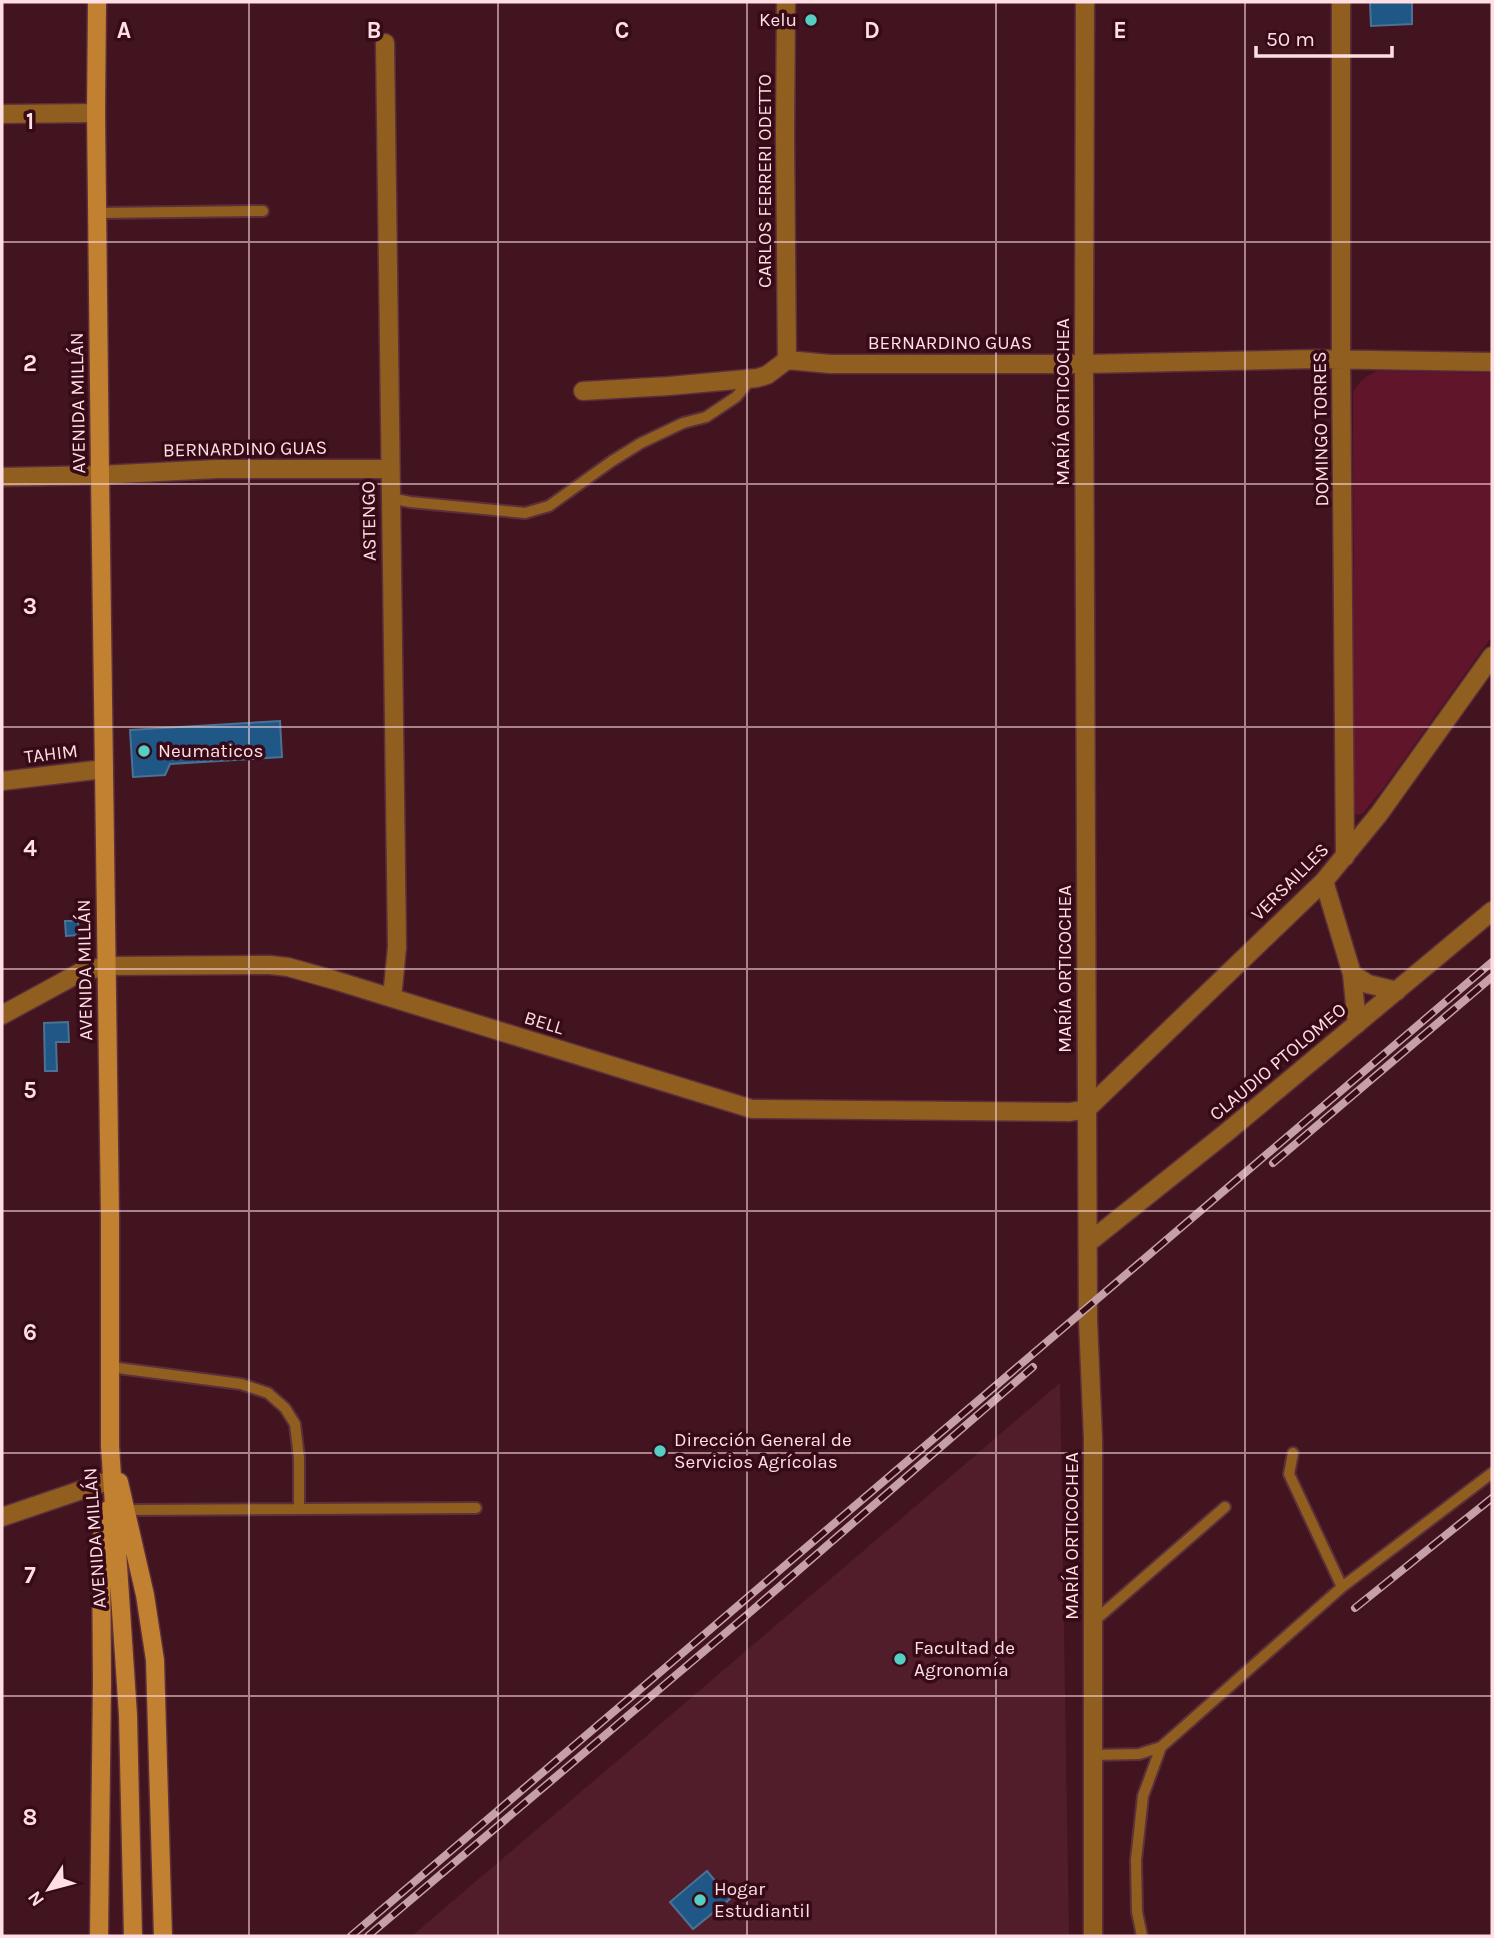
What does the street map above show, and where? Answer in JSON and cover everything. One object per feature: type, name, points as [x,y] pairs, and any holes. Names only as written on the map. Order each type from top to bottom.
[{"type":"main road","name":"AVENIDA MILLÁN","points":[[97,2],[110,1447],[128,1715],[133,1936]]},
{"type":"main road","points":[[110,1447],[145,1595],[155,1660],[163,1936]]},
{"type":"main road","points":[[99,1936],[101,1542],[112,1487]]},
{"type":"street","name":"CARLOS FERRERI ODETTO","points":[[786,2],[787,360]]},
{"type":"street","name":"MARÍA ORTICOCHEA","points":[[1085,2],[1087,1109],[1088,1320],[1093,1439],[1093,1936]]},
{"type":"street","name":"DOMINGO TORRES","points":[[1341,2],[1345,857]]},
{"type":"street","name":"ASTENGO","points":[[385,43],[397,947],[392,998]]},
{"type":"street","points":[[2,114],[96,113]]},
{"type":"street","points":[[583,391],[751,379],[767,375],[787,360]]},
{"type":"street","name":"BERNARDINO GUAS","points":[[787,360],[831,364],[1341,360],[1492,362]]},
{"type":"street","name":"BERNARDINO GUAS","points":[[2,477],[217,469],[390,469]]},
{"type":"street","name":"VERSAILLES","points":[[1087,1109],[1324,881],[1379,814],[1492,656]]},
{"type":"street","name":"TAHIM","points":[[2,781],[104,769]]},
{"type":"street","points":[[1324,881],[1352,974],[1357,1024]]},
{"type":"street","name":"CLAUDIO PTOLOMEO","points":[[1088,1243],[1227,1132],[1492,911]]},
{"type":"street","name":"BELL","points":[[2,1015],[81,972],[106,966],[270,965],[288,967],[392,998],[752,1109],[1070,1112],[1087,1109]]},
{"type":"street","points":[[1352,974],[1368,984],[1397,991]]},
{"type":"street","points":[[2,1517],[112,1487]]},
{"type":"lane","points":[[97,213],[263,211]]},
{"type":"lane","points":[[390,498],[525,513],[549,506],[641,443],[716,411],[736,397],[751,379]]},
{"type":"lane","points":[[110,1367],[241,1384],[268,1393],[285,1408],[295,1424],[299,1458],[299,1509]]},
{"type":"lane","points":[[1293,1453],[1289,1474],[1342,1587]]},
{"type":"lane","points":[[1093,1755],[1139,1754],[1161,1747],[1342,1587],[1492,1473]]},
{"type":"lane","points":[[1093,1622],[1225,1507]]},
{"type":"lane","points":[[127,1510],[476,1508]]},
{"type":"lane","points":[[1142,1936],[1137,1912],[1136,1860],[1143,1797],[1161,1747]]},
{"type":"shaded area","points":[[1377,371],[1492,373],[1492,636],[1384,787],[1363,813],[1358,815],[1353,813],[1350,805],[1354,716],[1353,393],[1363,379]]},
{"type":"shaded area","name":"Facultad de Agronomía","points":[[1060,1383],[1069,1936],[412,1936]]},
{"type":"building","points":[[1370,2],[1412,2],[1412,24],[1371,26]]},
{"type":"building","points":[[280,721],[282,757],[170,764],[165,775],[133,777],[130,730]]},
{"type":"building","points":[[65,921],[78,921],[79,935],[66,936]]},
{"type":"building","points":[[68,1022],[69,1042],[56,1042],[57,1071],[45,1071],[44,1023]]},
{"type":"building","name":"Hogar Estudiantil","points":[[707,1871],[730,1899],[693,1929],[670,1902]]},
{"type":"railway","points":[[351,1936],[1492,962]]},
{"type":"railway","points":[[1273,1163],[1492,977]]},
{"type":"railway","points":[[368,1936],[748,1614],[1033,1367]]},
{"type":"railway","points":[[1355,1608],[1492,1498]]},
{"type":"place","name":"Kelu","points":[[811,20]]},
{"type":"place","name":"Neumaticos","points":[[144,751]]},
{"type":"place","name":"Dirección General de Servicios Agrícolas","points":[[660,1451]]},
{"type":"place","name":"Facultad de Agronomía","points":[[900,1659]]},
{"type":"place","name":"Hogar Estudiantil","points":[[700,1900]]}]
